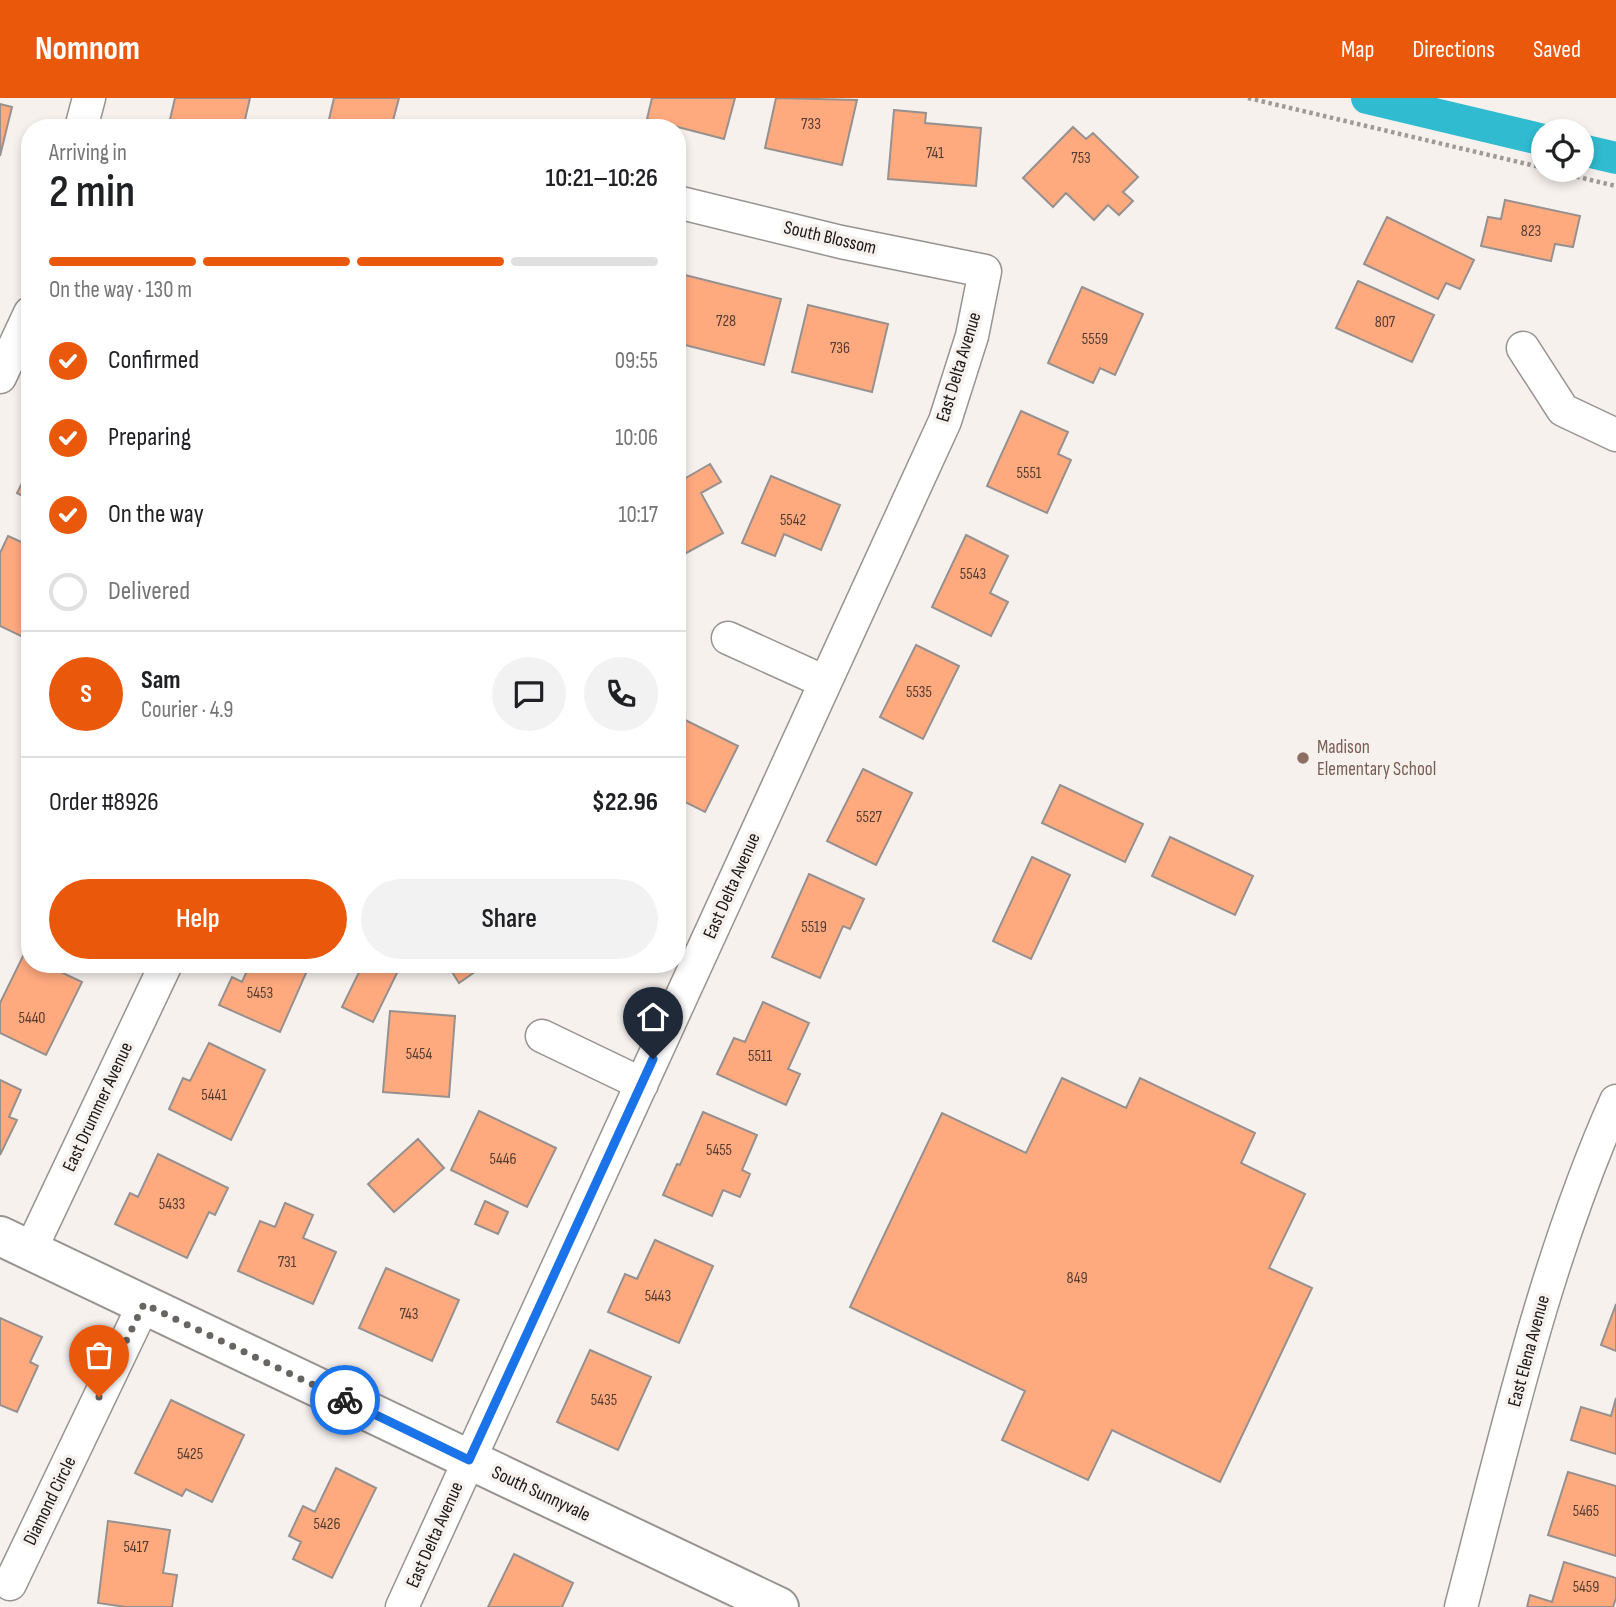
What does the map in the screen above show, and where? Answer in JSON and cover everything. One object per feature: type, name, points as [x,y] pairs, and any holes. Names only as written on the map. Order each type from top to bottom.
[{"type":"street","points":[[83,119],[89,98]]},
{"type":"street","name":"South Blossom","points":[[686,204],[841,242],[985,271]]},
{"type":"street","name":"East Delta Avenue","points":[[402,1607],[944,422],[972,336],[985,271]]},
{"type":"street","points":[[0,377],[21,332]]},
{"type":"street","points":[[1523,348],[1563,410],[1616,435]]},
{"type":"street","points":[[728,638],[825,682]]},
{"type":"street","name":"East Drummer Avenue","points":[[15,1243],[161,973]]},
{"type":"street","points":[[542,1036],[642,1084]]},
{"type":"street","name":"East Elena Avenue","points":[[1461,1607],[1539,1309],[1560,1243],[1616,1101]]},
{"type":"street","name":"South Sunnyvale","points":[[15,1243],[779,1607]]},
{"type":"street","name":"Diamond Circle","points":[[10,1584],[144,1304]]},
{"type":"path","points":[[1248,98],[1531,166]]},
{"type":"path","points":[[1594,181],[1616,186]]},
{"type":"building","points":[[175,98],[250,98],[245,119],[170,119]]},
{"type":"building","points":[[334,98],[399,98],[393,119],[329,119]]},
{"type":"building","points":[[652,98],[735,98],[724,139],[686,129],[686,119],[647,119]]},
{"type":"building","points":[[776,98],[857,100],[842,165],[765,148]]},
{"type":"building","points":[[0,104],[12,107],[0,156]]},
{"type":"building","points":[[894,110],[926,113],[925,123],[981,128],[976,186],[888,179]]},
{"type":"building","points":[[1073,127],[1086,139],[1093,133],[1138,177],[1123,192],[1133,201],[1119,215],[1108,205],[1094,220],[1066,193],[1053,207],[1023,178]]},
{"type":"building","points":[[1505,200],[1580,216],[1573,247],[1555,244],[1551,261],[1481,246],[1488,217],[1501,219]]},
{"type":"building","points":[[1387,217],[1474,260],[1460,289],[1446,283],[1438,299],[1364,264]]},
{"type":"building","points":[[686,275],[781,299],[764,365],[686,345]]},
{"type":"building","points":[[1358,281],[1434,315],[1412,362],[1336,328]]},
{"type":"building","points":[[1082,287],[1143,314],[1115,375],[1100,368],[1093,383],[1048,363]]},
{"type":"building","points":[[808,305],[888,324],[872,392],[792,372]]},
{"type":"building","points":[[1021,411],[1068,432],[1058,454],[1071,460],[1047,513],[987,486]]},
{"type":"building","points":[[710,464],[721,482],[701,493],[723,533],[686,553],[686,478]]},
{"type":"building","points":[[771,476],[840,505],[821,550],[784,534],[775,556],[742,543]]},
{"type":"building","points":[[966,535],[1008,556],[990,593],[1008,602],[991,636],[932,607]]},
{"type":"building","points":[[8,536],[21,542],[21,636],[0,626],[0,553]]},
{"type":"building","points":[[916,645],[959,666],[923,739],[880,717]]},
{"type":"building","points":[[686,720],[738,746],[705,812],[686,802]]},
{"type":"building","points":[[863,769],[912,793],[876,865],[827,841]]},
{"type":"building","points":[[1060,785],[1143,824],[1125,862],[1042,823]]},
{"type":"building","points":[[1170,837],[1253,876],[1235,915],[1152,876]]},
{"type":"building","points":[[1032,857],[1070,875],[1031,959],[993,941]]},
{"type":"building","points":[[809,874],[864,899],[850,929],[843,926],[820,978],[772,957]]},
{"type":"building","points":[[21,960],[21,973],[63,973],[82,982],[46,1055],[0,1033],[0,1003]]},
{"type":"building","points":[[246,973],[306,973],[280,1032],[219,1005],[232,977],[242,982]]},
{"type":"building","points":[[359,973],[397,973],[373,1022],[342,1007]]},
{"type":"building","points":[[453,973],[473,973],[459,983]]},
{"type":"building","points":[[763,1002],[809,1023],[788,1069],[800,1074],[786,1105],[717,1074],[734,1038],[745,1042]]},
{"type":"building","points":[[390,1011],[455,1016],[449,1097],[383,1092]]},
{"type":"building","points":[[209,1043],[265,1070],[231,1140],[169,1109],[183,1078],[190,1081]]},
{"type":"building","points":[[1062,1078],[1126,1108],[1140,1078],[1255,1133],[1241,1163],[1305,1194],[1269,1268],[1312,1288],[1220,1482],[1112,1430],[1088,1480],[1002,1440],[1025,1391],[850,1307],[942,1113],[1026,1153]]},
{"type":"building","points":[[0,1080],[21,1090],[9,1117],[17,1120],[0,1155]]},
{"type":"building","points":[[479,1111],[556,1148],[527,1207],[451,1170]]},
{"type":"building","points":[[703,1112],[757,1135],[742,1170],[750,1174],[740,1197],[723,1190],[712,1216],[663,1195],[677,1164],[680,1165]]},
{"type":"building","points":[[418,1139],[444,1168],[394,1212],[368,1184]]},
{"type":"building","points":[[158,1154],[228,1188],[215,1215],[209,1212],[187,1258],[115,1224],[130,1193],[138,1197]]},
{"type":"building","points":[[485,1201],[508,1212],[498,1234],[475,1224]]},
{"type":"building","points":[[285,1203],[313,1215],[303,1238],[336,1252],[313,1304],[238,1271],[260,1221],[275,1227]]},
{"type":"building","points":[[655,1240],[713,1266],[679,1343],[608,1312],[625,1274],[637,1279]]},
{"type":"building","points":[[386,1268],[459,1300],[432,1361],[359,1328]]},
{"type":"building","points":[[1616,1304],[1616,1351],[1601,1345]]},
{"type":"building","points":[[0,1318],[42,1337],[30,1362],[38,1366],[17,1412],[0,1405]]},
{"type":"building","points":[[590,1350],[651,1377],[618,1450],[557,1422]]},
{"type":"building","points":[[1616,1398],[1616,1454],[1571,1440],[1581,1407],[1611,1416]]},
{"type":"building","points":[[171,1400],[244,1435],[212,1502],[186,1489],[182,1496],[135,1473]]},
{"type":"building","points":[[336,1468],[376,1488],[332,1578],[293,1559],[301,1542],[289,1536],[303,1506],[315,1512]]},
{"type":"building","points":[[1568,1472],[1616,1486],[1616,1556],[1548,1535]]},
{"type":"building","points":[[108,1521],[170,1530],[163,1573],[177,1575],[172,1607],[126,1607],[98,1603]]},
{"type":"building","points":[[514,1554],[573,1583],[562,1607],[488,1607]]},
{"type":"building","points":[[1564,1562],[1616,1578],[1613,1607],[1527,1607],[1530,1595],[1552,1602]]},
{"type":"waterway","points":[[1367,98],[1531,137]]},
{"type":"waterway","points":[[1594,153],[1616,158]]},
{"type":"way so far","points":[[99,1397],[144,1304],[345,1400]]},
{"type":"place","name":"Madison Elementary School","points":[[1303,758]]},
{"type":"route","points":[[345,1400],[469,1460],[653,1059]]}]
